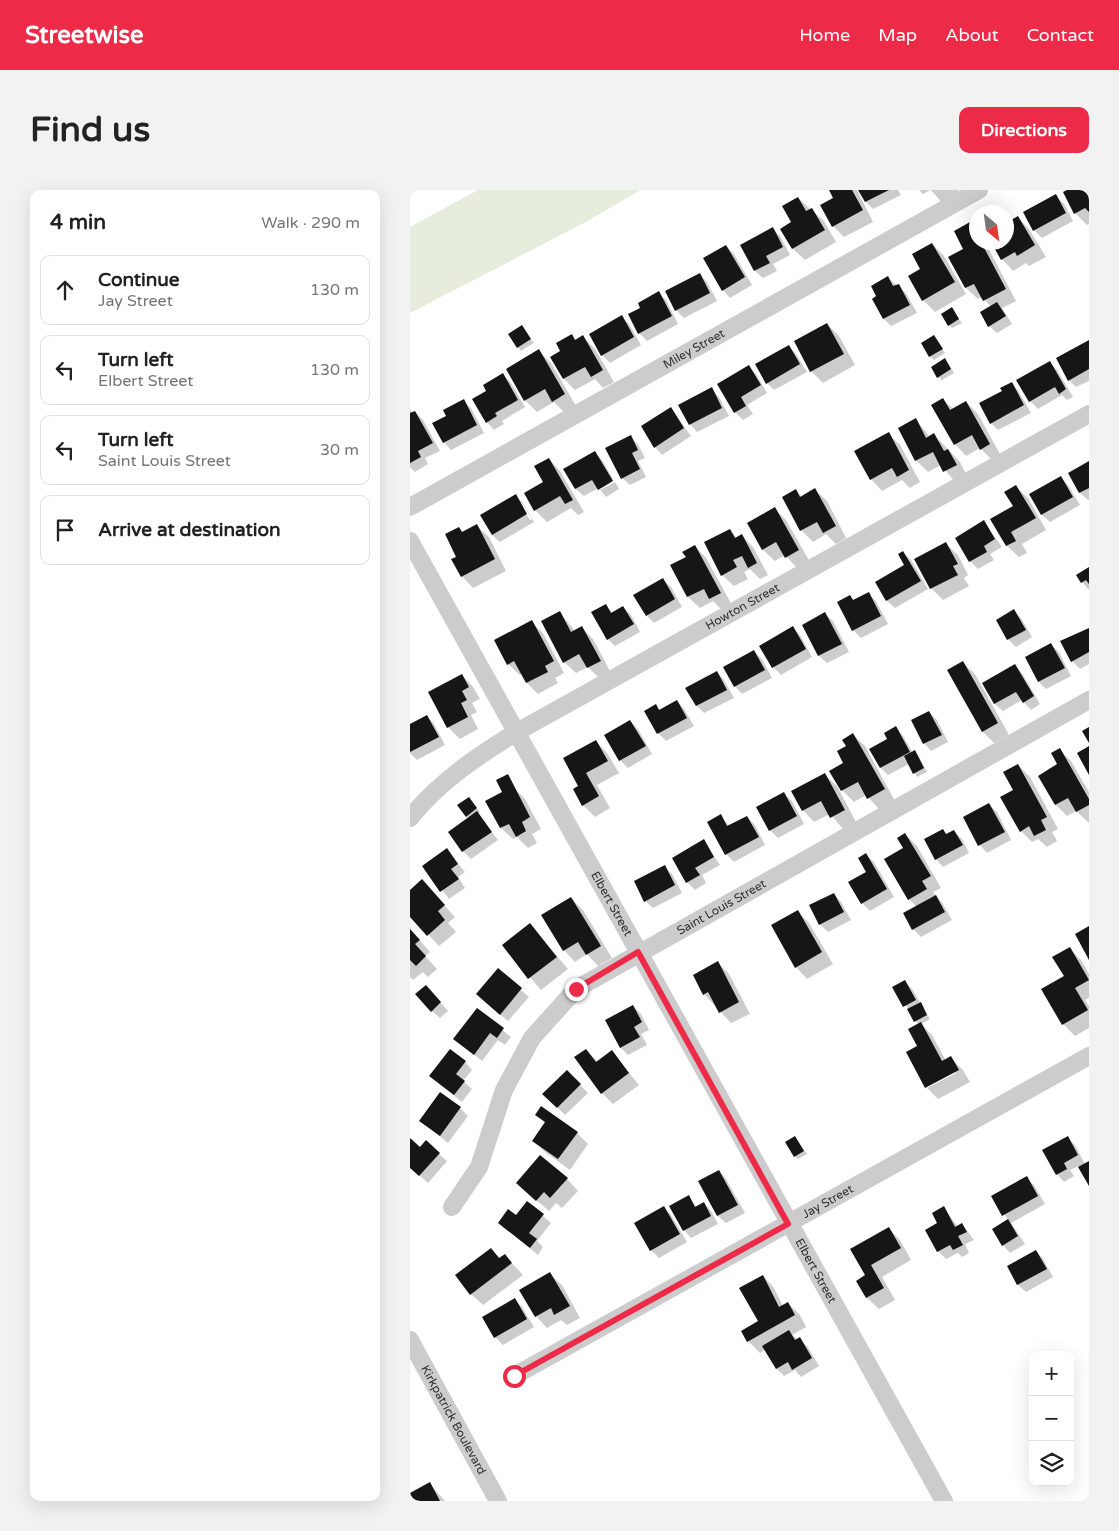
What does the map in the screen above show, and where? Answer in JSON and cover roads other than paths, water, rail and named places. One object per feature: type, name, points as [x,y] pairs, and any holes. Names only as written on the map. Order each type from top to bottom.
[{"type":"street","name":"Miley Street","points":[[410,507],[979,190]]},
{"type":"street","name":"Howton Street","points":[[410,818],[424,801],[472,760],[515,734],[1089,414]]},
{"type":"street","name":"Elbert Street","points":[[410,541],[515,734],[944,1501]]},
{"type":"street","name":"Saint Louis Street","points":[[452,1208],[479,1167],[504,1090],[532,1038],[576,989],[638,952],[1089,700]]},
{"type":"street","name":"Jay Street","points":[[514,1376],[1089,1056]]},
{"type":"street","name":"Kirkpatrick Boulevard","points":[[410,1340],[498,1501]]}]
